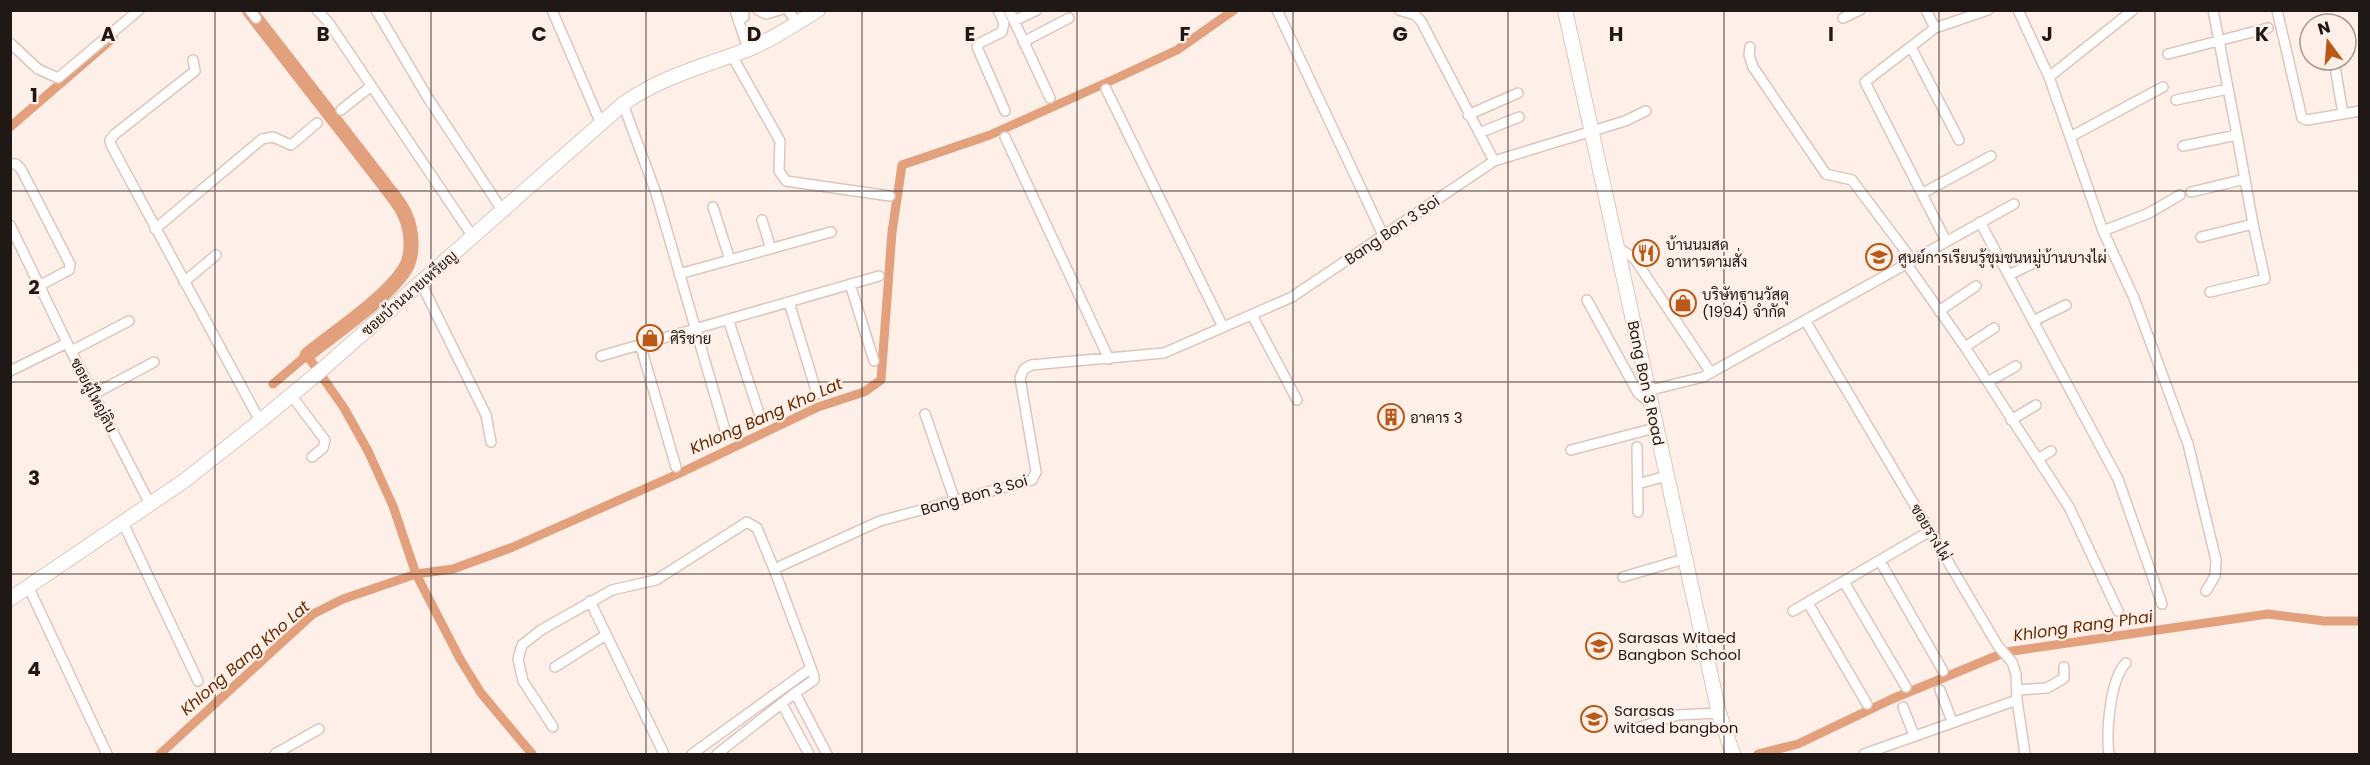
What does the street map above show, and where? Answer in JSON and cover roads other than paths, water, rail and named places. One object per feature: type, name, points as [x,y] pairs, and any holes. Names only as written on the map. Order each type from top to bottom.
[{"type":"street","points":[[10,43],[38,69],[58,78],[139,10]]},
{"type":"street","points":[[317,10],[329,23],[472,237]]},
{"type":"street","points":[[376,10],[428,98],[502,210]]},
{"type":"street","points":[[552,10],[601,124]]},
{"type":"street","points":[[736,15],[744,17],[744,10]]},
{"type":"street","points":[[758,10],[766,14],[780,10]]},
{"type":"street","points":[[788,10],[797,23]]},
{"type":"street","name":"ซอยบ้านนายเหรียญ","points":[[10,598],[150,504],[260,421],[318,373],[623,104],[654,83],[748,49],[780,34],[818,10]]},
{"type":"street","points":[[998,10],[1004,23],[1002,32],[980,43],[977,47],[1005,111]]},
{"type":"street","points":[[1009,10],[1050,98]]},
{"type":"street","points":[[1014,21],[1037,10]]},
{"type":"street","points":[[1277,10],[1383,235]]},
{"type":"street","points":[[1399,10],[1415,15],[1420,21],[1494,161]]},
{"type":"street","name":"Bang Bon 3 Road","points":[[1566,10],[1684,559],[1719,713],[1733,754]]},
{"type":"street","points":[[1844,18],[1860,10]]},
{"type":"street","points":[[1926,10],[1935,28]]},
{"type":"street","points":[[2018,10],[2049,77],[2103,231],[2134,298],[2190,454],[2216,560],[2215,576],[2206,591]]},
{"type":"street","points":[[2049,77],[2133,10]]},
{"type":"street","points":[[2210,292],[2265,279],[2213,10]]},
{"type":"street","points":[[2277,10],[2300,116],[2307,120],[2360,111]]},
{"type":"street","points":[[1946,241],[1923,193],[1865,86],[1867,80],[1935,28],[1985,11]]},
{"type":"street","points":[[736,15],[748,49]]},
{"type":"street","points":[[1023,42],[1069,18]]},
{"type":"street","points":[[2168,54],[2268,28]]},
{"type":"street","points":[[1750,47],[1749,55],[1753,67],[1826,174],[1852,180],[1988,382],[2069,507],[2118,611]]},
{"type":"street","points":[[1911,47],[1959,140]]},
{"type":"street","points":[[731,54],[780,141],[779,171],[786,181],[890,196]]},
{"type":"street","points":[[193,60],[195,71],[110,140],[155,229],[260,421]]},
{"type":"street","points":[[2336,72],[2343,114]]},
{"type":"street","points":[[340,110],[370,87]]},
{"type":"street","points":[[2070,137],[2163,87]]},
{"type":"street","points":[[1106,89],[1223,327]]},
{"type":"street","points":[[2176,100],[2228,89]]},
{"type":"street","points":[[1468,115],[1518,93]]},
{"type":"street","points":[[623,104],[656,193],[725,430]]},
{"type":"street","name":"Bang Bon 3 Soi","points":[[774,568],[880,521],[1028,481],[1035,476],[1036,468],[1020,378],[1024,369],[1031,365],[1158,355],[1292,297],[1494,161],[1625,121],[1646,111]]},
{"type":"street","points":[[1479,133],[1519,117]]},
{"type":"street","points":[[155,229],[262,139],[267,136],[273,137],[291,145],[317,123]]},
{"type":"street","points":[[2183,146],[2237,135]]},
{"type":"street","points":[[1005,137],[1109,359]]},
{"type":"street","points":[[1923,193],[1991,156]]},
{"type":"street","points":[[10,164],[16,164],[21,168],[70,264],[69,270],[62,275],[39,286]]},
{"type":"street","points":[[2191,192],[2245,179]]},
{"type":"street","points":[[2103,231],[2140,218],[2180,195]]},
{"type":"street","points":[[1587,300],[1642,399],[1711,373],[2014,204]]},
{"type":"street","points":[[713,207],[730,260]]},
{"type":"street","points":[[762,220],[771,249]]},
{"type":"street","points":[[1980,222],[2118,479],[2162,604]]},
{"type":"street","points":[[2201,237],[2253,224]]},
{"type":"street","name":"ซอยผู้ใหญ่ลิบ","points":[[10,225],[69,347],[150,504]]},
{"type":"street","points":[[679,274],[831,232]]},
{"type":"street","points":[[1617,247],[1635,258],[1711,373]]},
{"type":"street","points":[[184,282],[216,255]]},
{"type":"street","points":[[2008,275],[2046,257]]},
{"type":"street","points":[[601,356],[695,327],[879,276]]},
{"type":"street","points":[[421,283],[486,415],[491,442]]},
{"type":"street","points":[[850,284],[874,361]]},
{"type":"street","points":[[1940,311],[1976,286]]},
{"type":"street","points":[[789,302],[817,394]]},
{"type":"street","points":[[2033,321],[2066,305]]},
{"type":"street","points":[[1252,315],[1297,400]]},
{"type":"street","points":[[728,319],[759,413]]},
{"type":"street","name":"ซอยรางไผ่","points":[[1805,320],[1998,646],[2012,662],[2016,674],[2025,754]]},
{"type":"street","points":[[10,372],[129,321]]},
{"type":"street","points":[[1965,347],[1994,328]]},
{"type":"street","points":[[640,344],[676,467]]},
{"type":"street","points":[[94,394],[154,362]]},
{"type":"street","points":[[1988,382],[2016,366]]},
{"type":"street","points":[[291,395],[325,440],[323,448],[312,457]]},
{"type":"street","points":[[2011,420],[2036,405]]},
{"type":"street","points":[[925,414],[955,501]]},
{"type":"street","points":[[1571,450],[1655,429]]},
{"type":"street","points":[[1636,447],[1638,512]]},
{"type":"street","points":[[2038,459],[2051,451]]},
{"type":"street","points":[[1638,484],[1666,477]]},
{"type":"street","points":[[123,522],[198,681]]},
{"type":"street","points":[[552,727],[523,681],[518,659],[528,639],[612,590],[656,580],[747,522],[757,528],[814,679],[717,754]]},
{"type":"street","points":[[1793,611],[1930,531]]},
{"type":"street","points":[[1623,577],[1684,559]]},
{"type":"street","points":[[1880,561],[1943,671]]},
{"type":"street","points":[[1844,582],[1906,687]]},
{"type":"street","points":[[28,586],[106,754]]},
{"type":"street","points":[[590,601],[664,754]]},
{"type":"street","points":[[1808,603],[1867,704]]},
{"type":"street","points":[[555,667],[606,635]]},
{"type":"street","points":[[2109,754],[2107,724],[2121,668],[2126,663]]},
{"type":"street","points":[[1864,754],[2017,695],[2055,685],[2064,678],[2064,667]]},
{"type":"street","points":[[692,754],[811,668]]},
{"type":"street","points":[[1940,690],[1952,721]]},
{"type":"street","points":[[795,693],[827,754]]},
{"type":"street","points":[[782,704],[809,754]]},
{"type":"street","points":[[1903,707],[1914,735]]},
{"type":"street","points":[[1632,729],[1678,715],[1719,713]]},
{"type":"street","points":[[275,754],[319,729]]},
{"type":"waterway","points":[[249,10],[398,203],[407,221],[410,235],[410,257],[397,280],[359,315],[307,355]]},
{"type":"waterway","name":"Khlong Bang Kho Lat","points":[[160,754],[313,614],[343,599],[416,574],[453,569],[513,547],[678,474],[818,407],[864,392],[881,380],[892,232],[902,165],[990,135],[1177,50],[1234,10]]},
{"type":"waterway","points":[[10,127],[113,38]]},
{"type":"waterway","points":[[273,384],[307,355],[344,408],[368,451],[393,506],[416,574],[460,659],[481,693],[532,754]]},
{"type":"waterway","name":"Khlong Rang Phai","points":[[1758,754],[1798,744],[1892,699],[2006,652],[2268,614],[2324,621],[2360,621]]},
{"type":"place","name":"บ้านนมสด อาหารตามสั่ง","points":[[1646,253]]},
{"type":"place","name":"ศูนย์การเรียนรู้ชุมชนหมู่บ้านบางไผ่","points":[[1879,257]]},
{"type":"place","name":"บริษัทฐานวัสดุ (1994) จำกัด","points":[[1683,303]]},
{"type":"place","name":"ศิริชาย","points":[[650,338]]},
{"type":"place","name":"อาคาร 3","points":[[1391,417]]},
{"type":"place","name":"Sarasas Witaed Bangbon School","points":[[1599,646]]},
{"type":"place","name":"Sarasas witaed bangbon","points":[[1594,719]]}]
